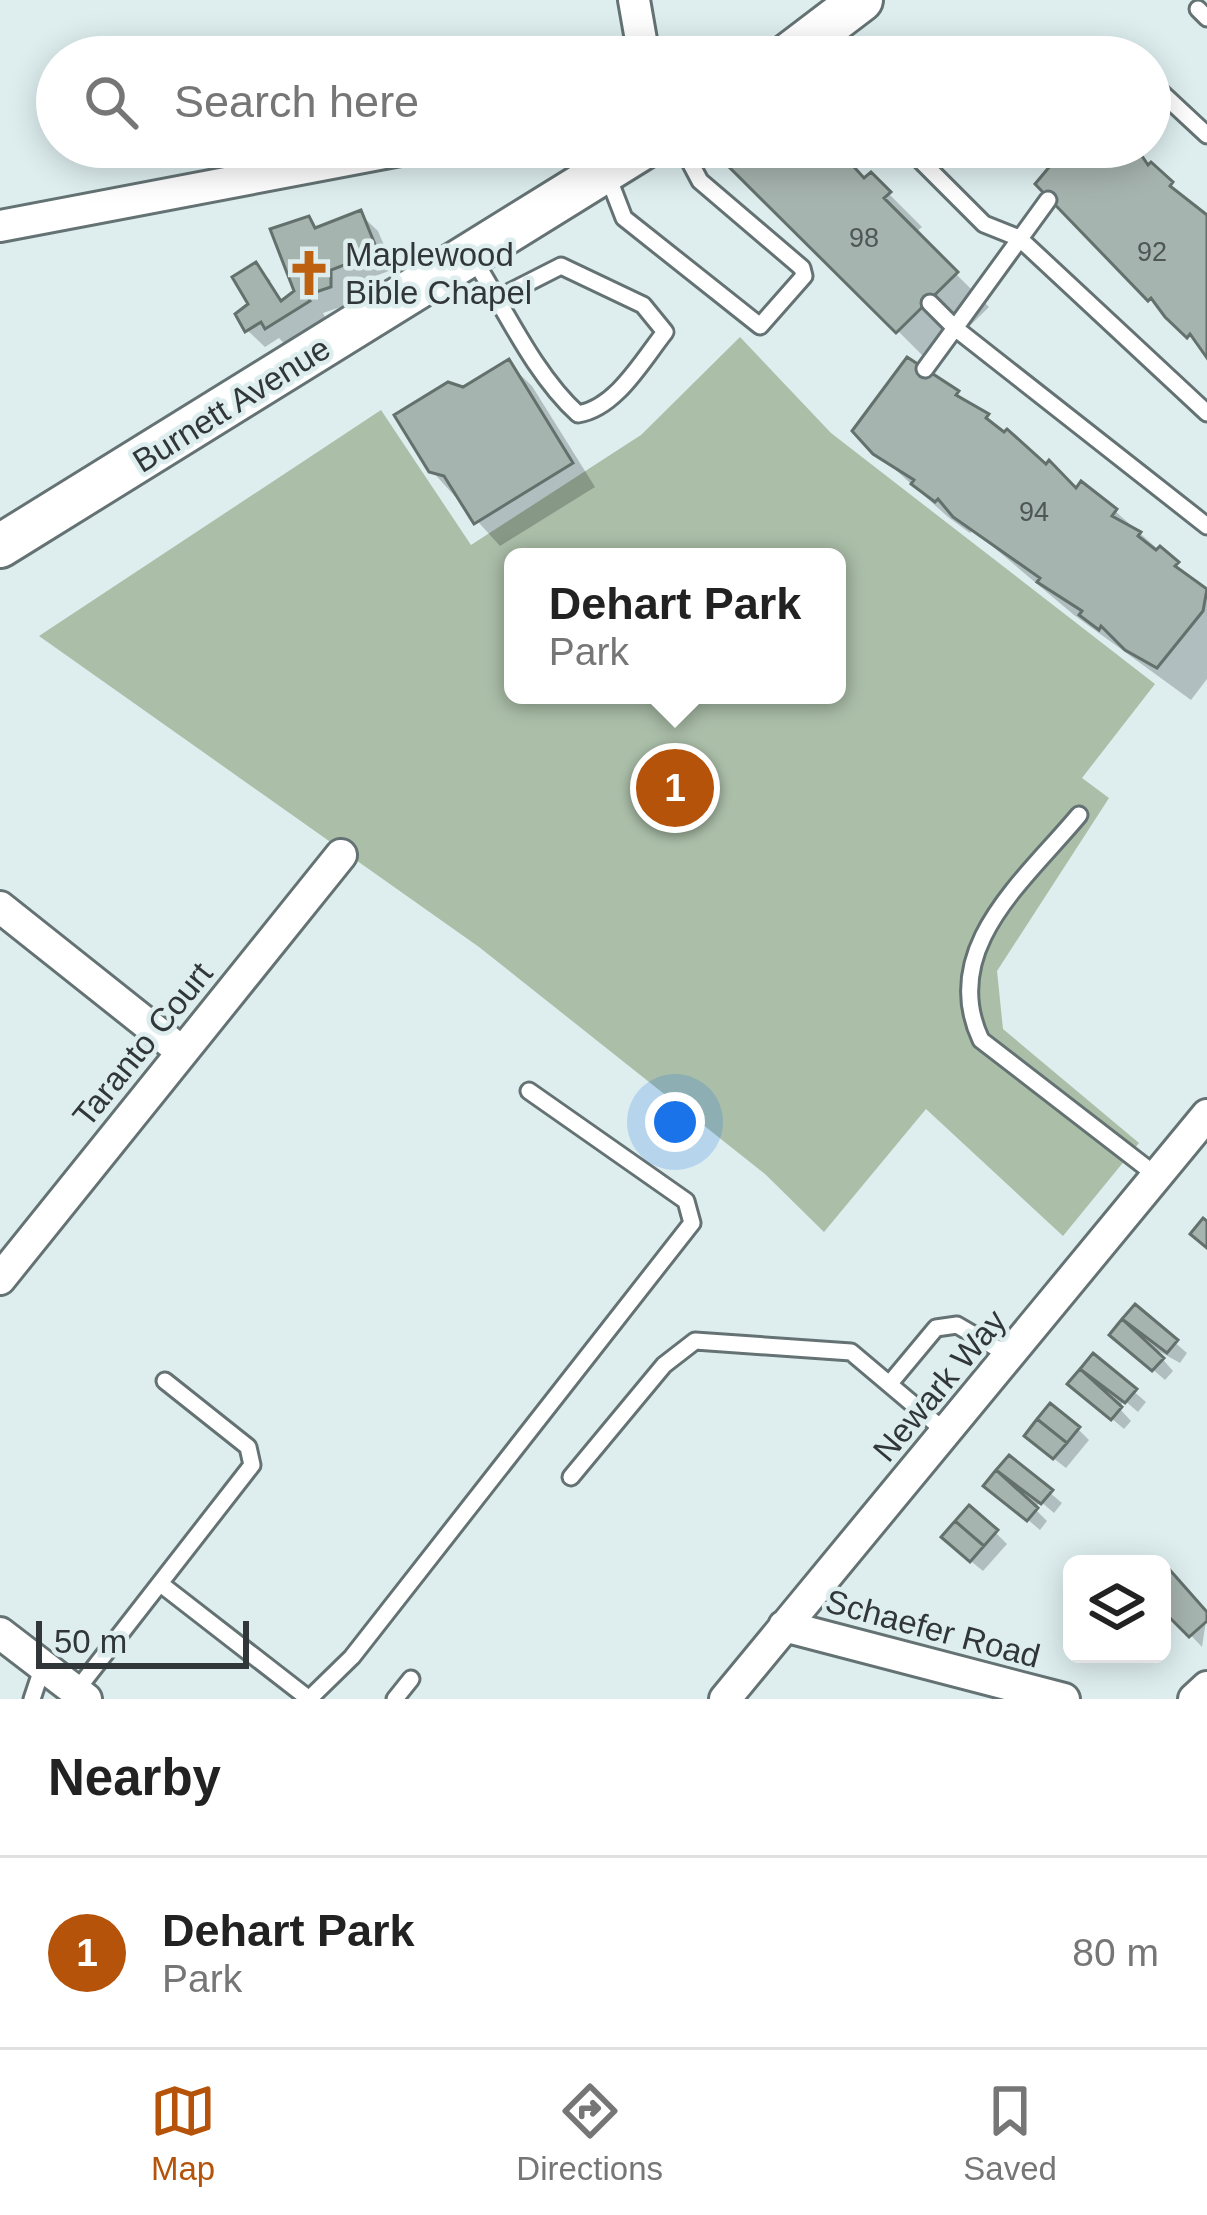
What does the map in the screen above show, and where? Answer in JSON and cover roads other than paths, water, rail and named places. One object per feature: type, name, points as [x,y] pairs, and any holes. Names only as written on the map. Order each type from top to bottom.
[{"type":"street","points":[[634,0],[640,36]]},
{"type":"street","points":[[821,36],[861,0]]},
{"type":"street","points":[[0,226],[305,168]]},
{"type":"street","name":"Burnett Avenue","points":[[0,546],[607,168]]},
{"type":"street","name":"Taranto Court","points":[[0,1279],[341,855]]},
{"type":"street","points":[[0,908],[181,1051]]},
{"type":"street","name":"Newark Way","points":[[725,1699],[1207,1115]]},
{"type":"street","name":"Schaefer Road","points":[[784,1626],[1064,1699]]},
{"type":"street","points":[[2,1639],[81,1695]]},
{"type":"street","points":[[1193,1699],[1207,1687]]},
{"type":"lane","points":[[1171,102],[1207,135]]},
{"type":"lane","points":[[625,168],[624,218],[760,326],[804,276],[802,268],[700,181],[693,168]]},
{"type":"lane","points":[[928,168],[984,224],[1018,238],[1207,413]]},
{"type":"lane","points":[[925,369],[1048,200]]},
{"type":"lane","points":[[472,256],[498,298],[562,400],[578,414],[592,412],[617,392],[665,332],[643,305],[561,266],[498,298]]},
{"type":"lane","points":[[930,303],[955,328],[1207,526]]},
{"type":"lane","points":[[1079,815],[979,940],[966,991],[971,1018],[981,1040],[1157,1176]]},
{"type":"lane","points":[[162,1585],[310,1698],[352,1657],[692,1223],[686,1201],[529,1091]]},
{"type":"lane","points":[[891,1382],[936,1328],[957,1325],[1011,1357]]},
{"type":"lane","points":[[571,1477],[664,1365],[694,1341],[751,1348],[824,1346],[850,1352],[947,1433]]},
{"type":"lane","points":[[81,1695],[252,1465],[248,1447],[165,1381]]},
{"type":"lane","points":[[32,1699],[43,1666]]},
{"type":"lane","points":[[395,1699],[411,1679]]},
{"type":"place","name":"Maplewood Bible Chapel","points":[[309,273]]},
{"type":"place","name":"Dehart Park","points":[[675,788]]}]
